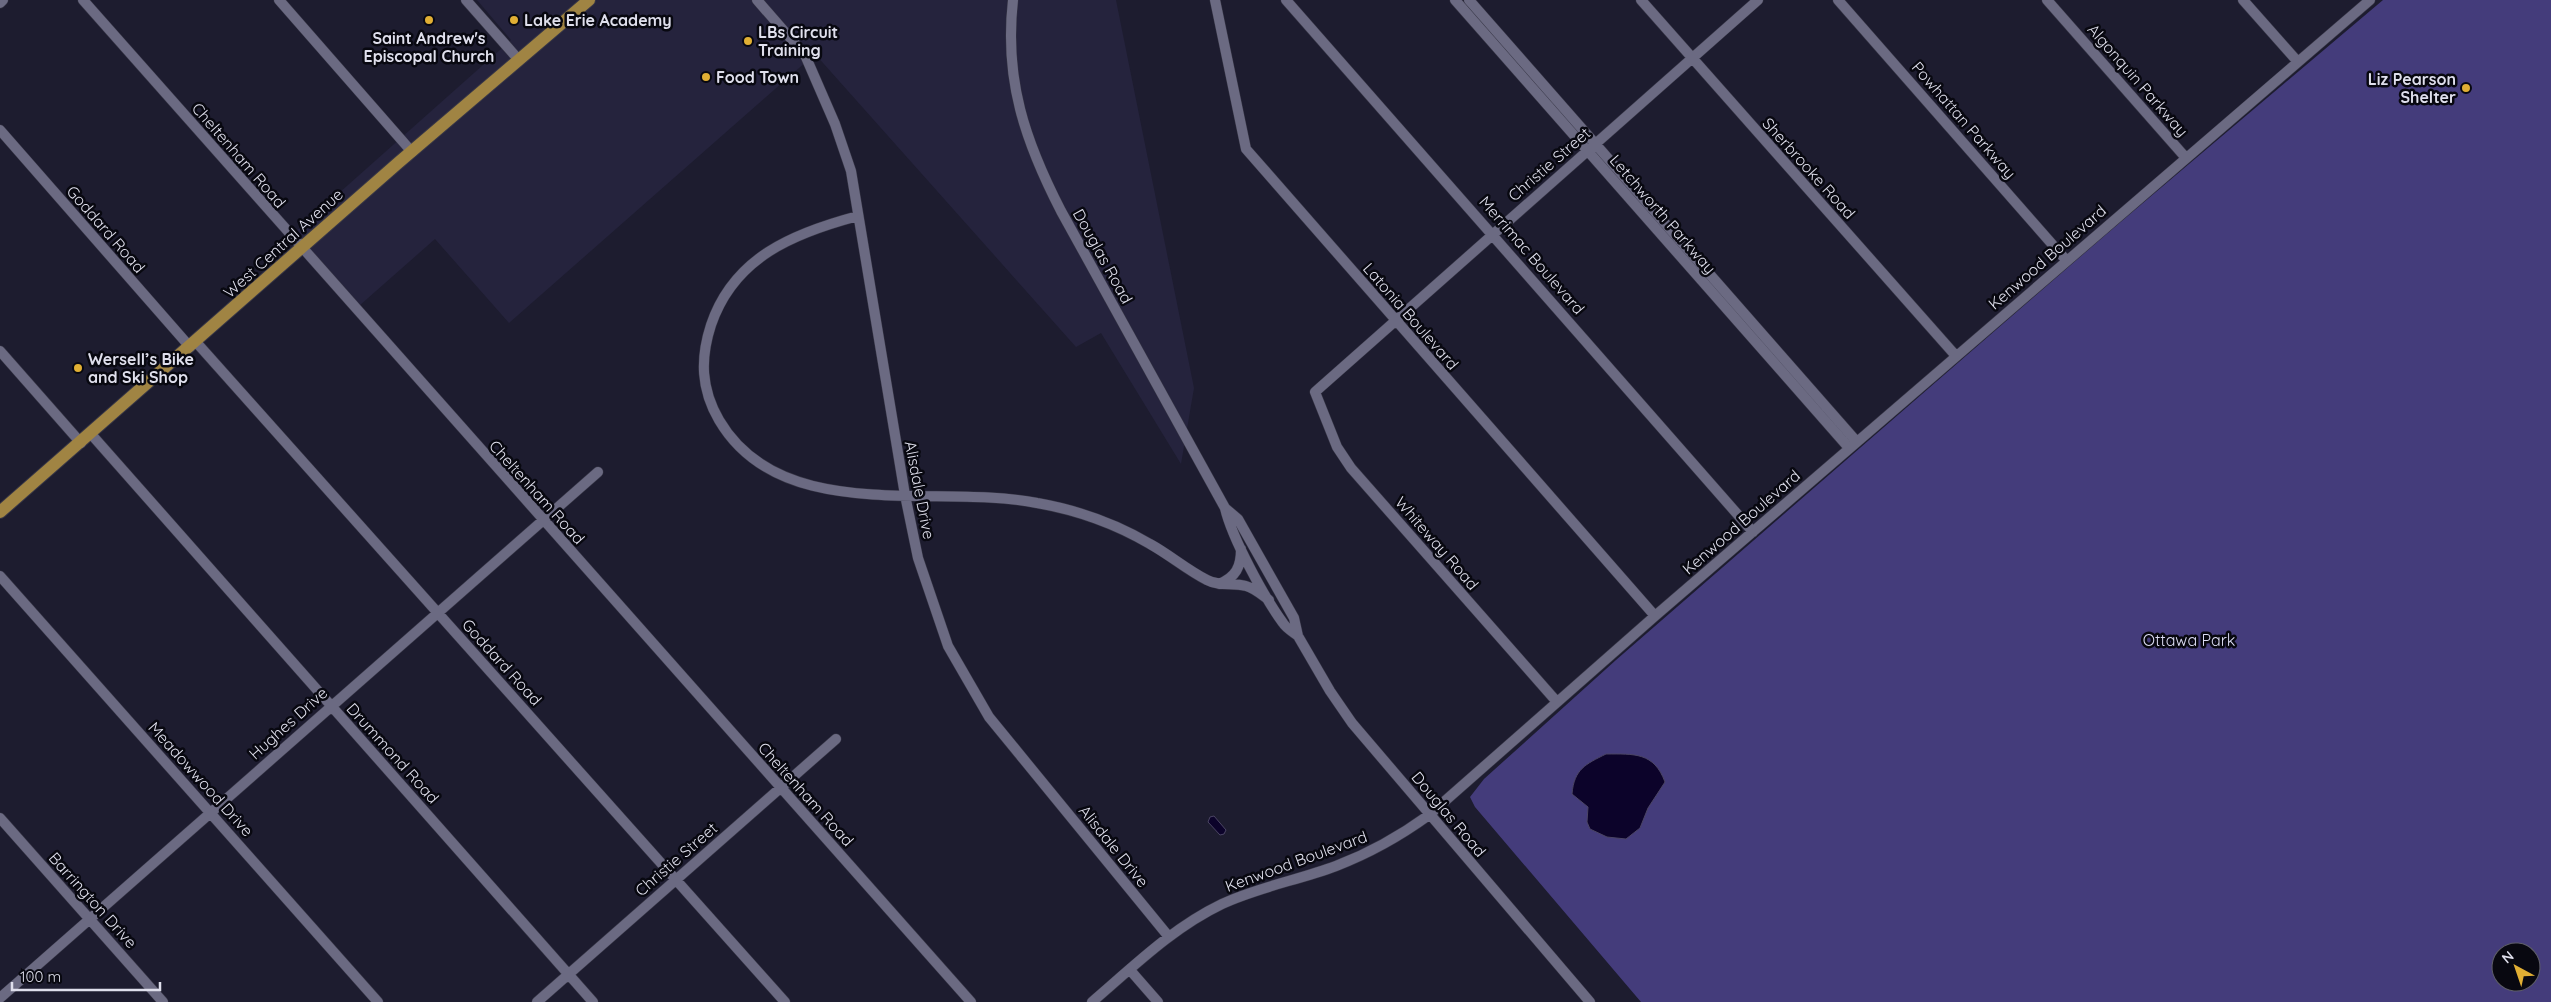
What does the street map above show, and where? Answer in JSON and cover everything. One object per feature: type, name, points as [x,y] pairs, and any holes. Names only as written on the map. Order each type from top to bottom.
[{"type":"main road","name":"West Central Avenue","points":[[0,512],[518,59],[589,0]]},
{"type":"street","points":[[0,3],[3,0]]},
{"type":"street","name":"Cheltenham Road","points":[[83,0],[971,1002]]},
{"type":"street","points":[[279,0],[412,152]]},
{"type":"street","points":[[466,0],[518,59]]},
{"type":"street","name":"Alisdale Drive","points":[[757,0],[805,55],[818,81],[851,171],[905,495],[918,558],[933,607],[948,646],[986,712],[1169,937]]},
{"type":"street","name":"Douglas Road","points":[[1013,0],[1010,48],[1015,91],[1019,112],[1036,162],[1061,211],[1225,508],[1229,525],[1269,600],[1284,625],[1298,636]]},
{"type":"street","name":"Latonia Boulevard","points":[[1215,0],[1246,149],[1655,616]]},
{"type":"street","name":"Merrimac Boulevard","points":[[1286,0],[1753,532]]},
{"type":"street","name":"Letchworth Parkway","points":[[1455,0],[1591,147]]},
{"type":"street","name":"Letchworth Parkway","points":[[1468,0],[1591,147],[1853,445]]},
{"type":"street","name":"Sherbrooke Road","points":[[1641,0],[1956,356]]},
{"type":"street","name":"Christie Street","points":[[1315,392],[1758,0]]},
{"type":"street","name":"Powhattan Parkway","points":[[1838,0],[2066,260]]},
{"type":"street","name":"Algonquin Parkway","points":[[2047,0],[2186,158]]},
{"type":"street","points":[[2243,0],[2298,62]]},
{"type":"street","name":"Kenwood Boulevard","points":[[1092,1002],[1169,937],[1207,912],[1242,895],[1335,866],[1363,854],[1409,830],[1429,815],[1655,616],[2066,260],[2370,0]]},
{"type":"street","name":"Goddard Road","points":[[0,130],[437,612],[785,1002]]},
{"type":"street","points":[[858,216],[818,226],[794,236],[754,262],[740,275],[721,299],[709,330],[703,372],[704,386],[714,411],[736,445],[764,467],[807,485],[831,490],[905,495],[994,496],[1060,508],[1131,533],[1200,576],[1218,584],[1248,586],[1269,600]]},
{"type":"street","points":[[0,352],[81,443]]},
{"type":"street","name":"Whiteway Road","points":[[1315,392],[1337,447],[1351,468],[1557,702]]},
{"type":"street","name":"Drummond Road","points":[[91,434],[594,1002]]},
{"type":"street","name":"Hughes Drive","points":[[0,998],[598,472]]},
{"type":"street","name":"Douglas Road","points":[[1225,508],[1238,519],[1294,618],[1298,636],[1342,709],[1429,815],[1590,1002]]},
{"type":"street","points":[[1218,584],[1237,572],[1241,560],[1241,549]]},
{"type":"street","name":"Meadowwood Drive","points":[[0,576],[378,1002]]},
{"type":"street","name":"Christie Street","points":[[537,1002],[836,739]]},
{"type":"street","name":"Barrington Drive","points":[[0,818],[163,1002]]},
{"type":"street","points":[[1130,970],[1158,1002]]},
{"type":"shaded area","points":[[477,0],[1116,0],[1194,388],[1181,464],[1101,333],[1076,347],[815,54],[509,323],[435,239],[359,306],[294,233],[511,40]]},
{"type":"shaded area","points":[[1606,754],[1634,755],[1649,760],[1655,765],[1665,782],[1648,808],[1640,828],[1626,839],[1607,837],[1590,829],[1587,822],[1588,807],[1572,794],[1575,779],[1582,768]]},
{"type":"shaded area","points":[[1214,816],[1226,830],[1224,834],[1220,835],[1208,822],[1210,817]]},
{"type":"green space","name":"Ottawa Park","points":[[2383,0],[2551,0],[2551,1002],[1641,1002],[1475,807],[1470,797],[1484,779],[1616,660],[2105,235]]},
{"type":"place","name":"Saint Andrew's Episcopal Church","points":[[429,20]]},
{"type":"place","name":"Lake Erie Academy","points":[[514,20]]},
{"type":"place","name":"LBs Circuit Training","points":[[748,41]]},
{"type":"place","name":"Food Town","points":[[706,77]]},
{"type":"place","name":"Liz Pearson Shelter","points":[[2466,88]]},
{"type":"place","name":"Wersell’s Bike and Ski Shop","points":[[78,368]]}]
